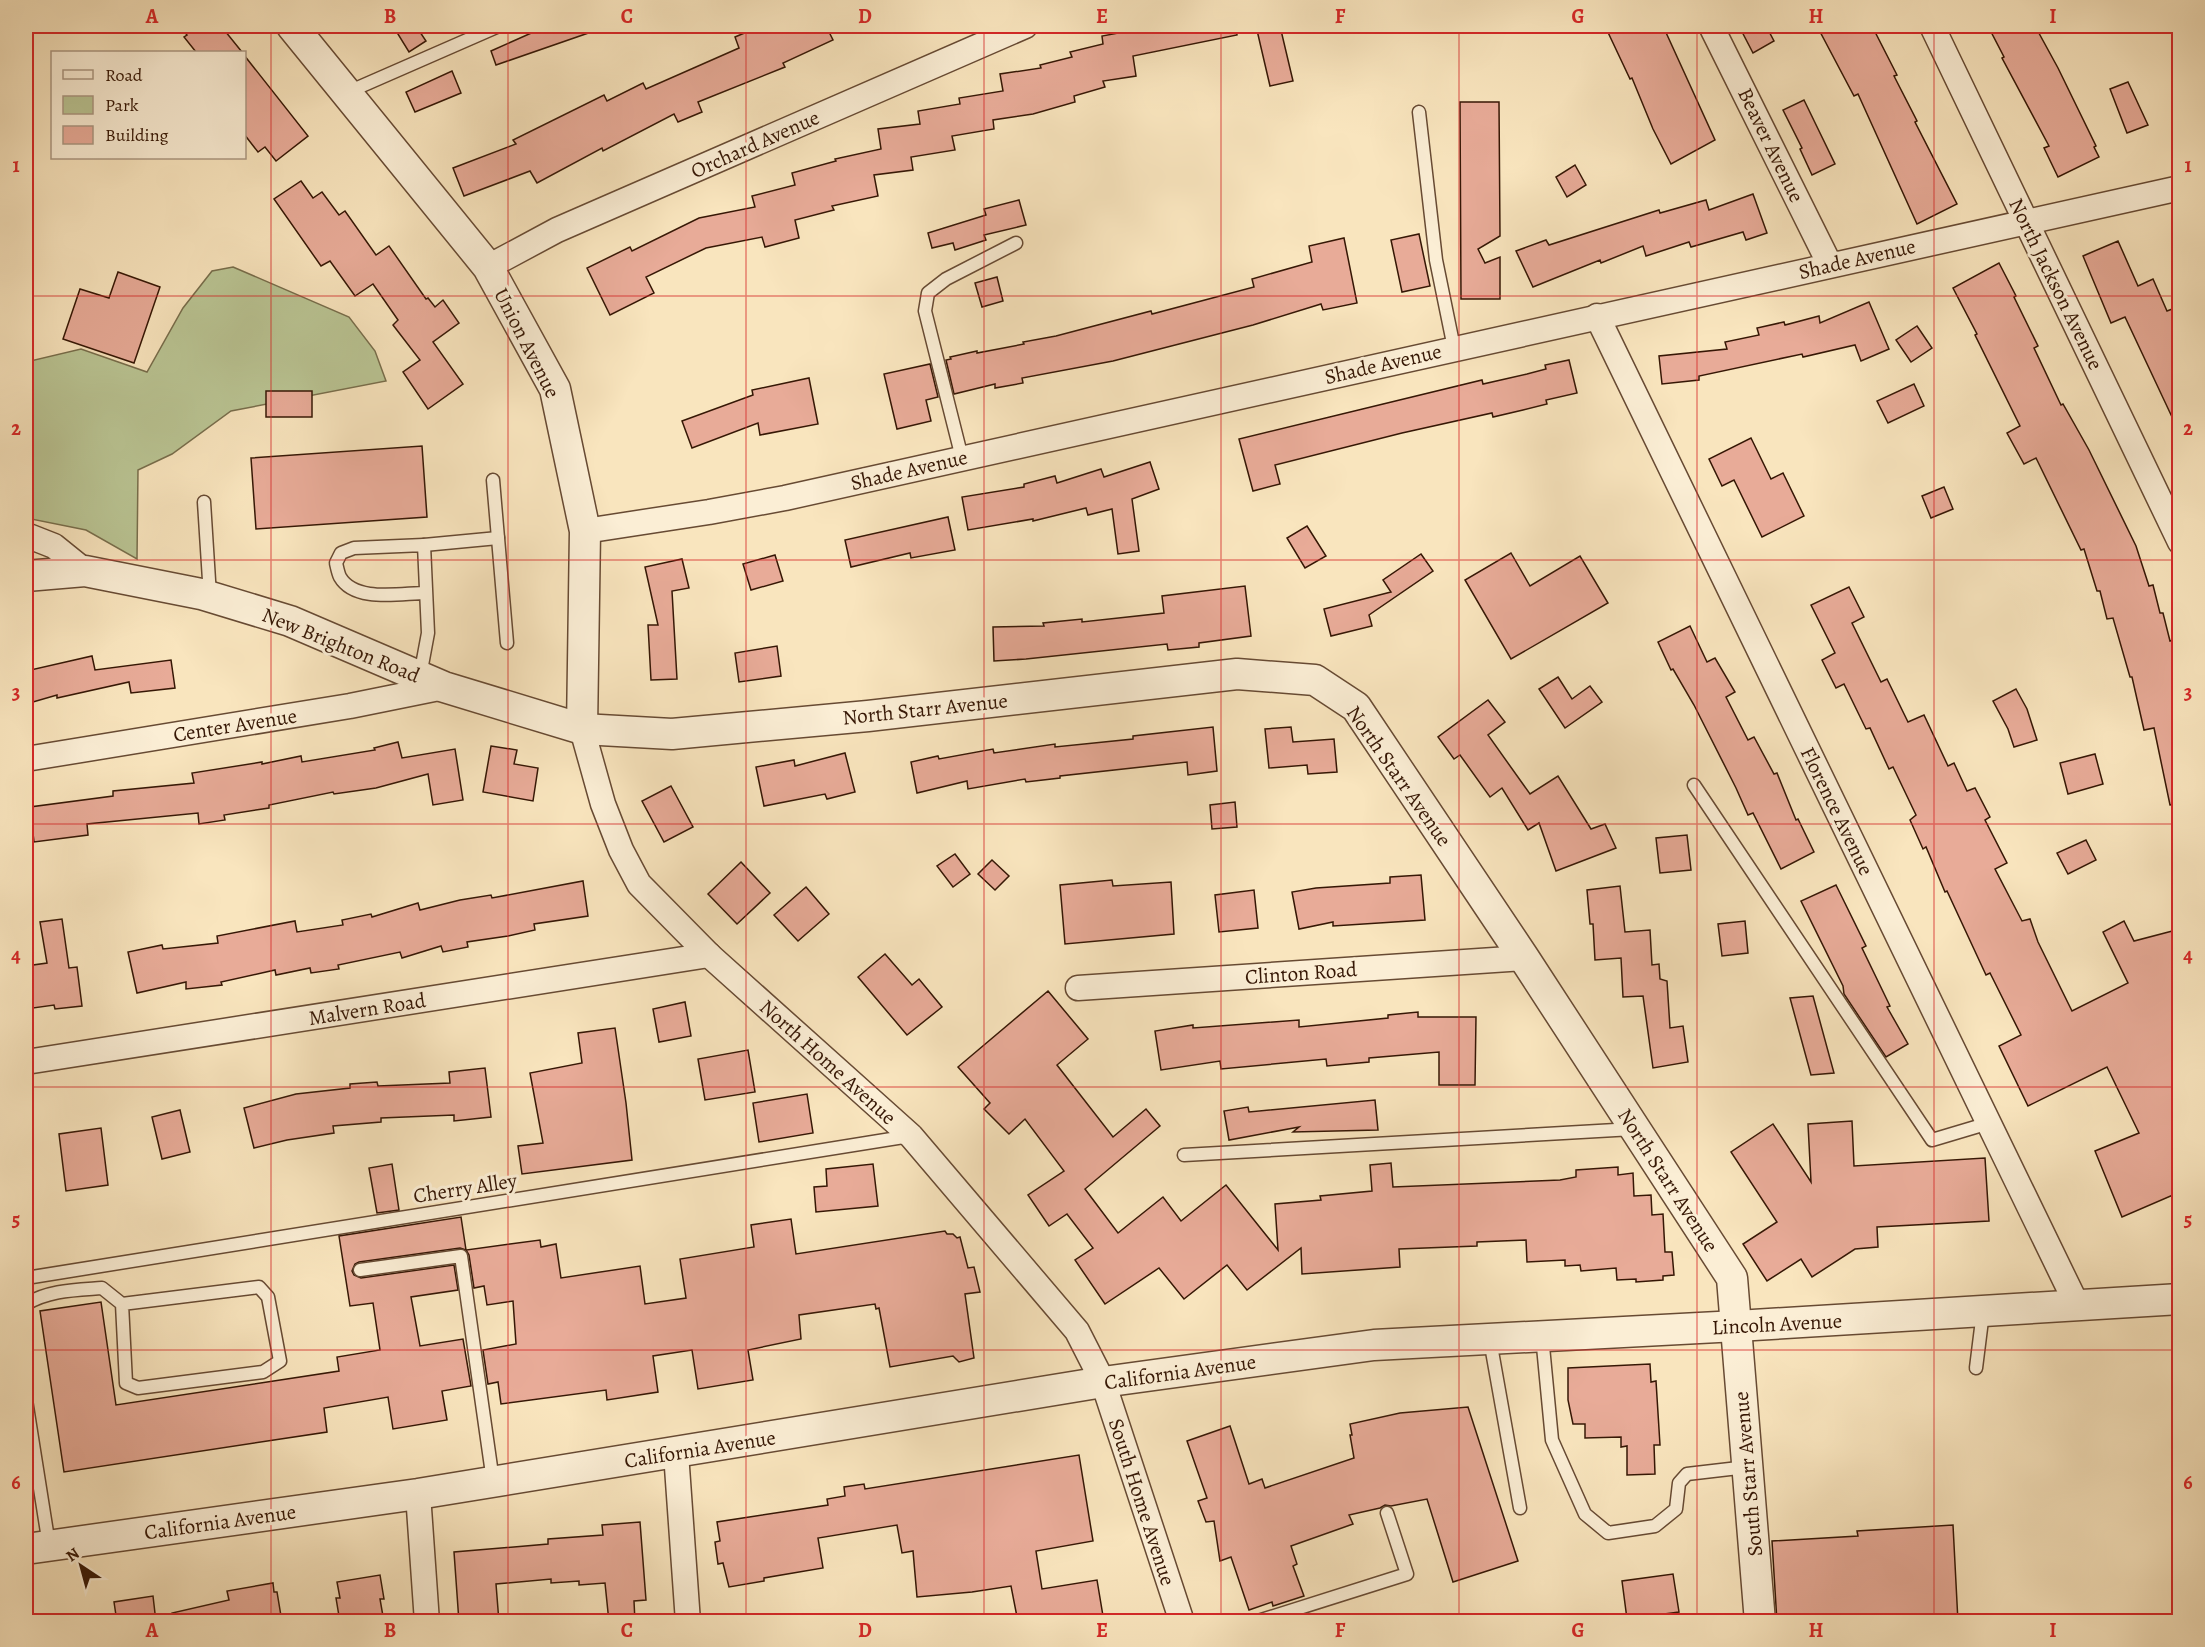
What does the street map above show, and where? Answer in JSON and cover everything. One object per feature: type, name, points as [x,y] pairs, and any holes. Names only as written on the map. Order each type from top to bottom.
[{"type":"street","name":"Union Avenue","points":[[292,26],[488,267],[555,389],[585,531],[582,729]]},
{"type":"street","name":"Beaver Avenue","points":[[1711,26],[1830,265]]},
{"type":"street","name":"North Jackson Avenue","points":[[1932,26],[2180,542]]},
{"type":"street","name":"Orchard Avenue","points":[[488,267],[557,230],[1012,28]]},
{"type":"street","name":"Shade Avenue","points":[[585,531],[785,498],[2180,188]]},
{"type":"street","name":"Florence Avenue","points":[[1597,316],[2077,1305]]},
{"type":"street","points":[[26,536],[54,546],[85,572]]},
{"type":"street","name":"New Brighton Road","points":[[26,576],[85,572],[210,597],[290,621],[432,682],[582,729]]},
{"type":"street","name":"North Starr Avenue","points":[[582,729],[672,734],[868,716],[1237,674],[1315,680],[1356,707],[1524,958],[1732,1278],[1737,1326]]},
{"type":"street","name":"Center Avenue","points":[[26,759],[350,706],[432,682]]},
{"type":"street","name":"North Home Avenue","points":[[582,729],[603,804],[621,850],[639,884],[709,955],[911,1136],[1077,1331],[1103,1382]]},
{"type":"street","name":"Malvern Road","points":[[26,1062],[709,955]]},
{"type":"street","name":"Clinton Road","points":[[1078,988],[1524,958]]},
{"type":"street","name":"Lincoln Avenue","points":[[1374,1345],[2180,1299]]},
{"type":"street","name":"South Starr Avenue","points":[[1737,1326],[1760,1622]]},
{"type":"street","name":"California Avenue","points":[[37,1548],[417,1494],[1103,1382],[1374,1345]]},
{"type":"street","name":"South Home Avenue","points":[[1103,1382],[1182,1622]]},
{"type":"street","points":[[676,1453],[688,1622]]},
{"type":"street","points":[[417,1494],[427,1622]]},
{"type":"lane","points":[[347,93],[499,26]]},
{"type":"lane","points":[[1419,112],[1436,260],[1454,348]]},
{"type":"lane","points":[[962,458],[925,311],[928,293],[946,279],[1016,243]]},
{"type":"lane","points":[[494,480],[507,644]]},
{"type":"lane","points":[[204,502],[210,597]]},
{"type":"lane","points":[[426,593],[361,594],[350,587],[340,576],[336,563],[341,553],[354,548],[424,545],[498,538]]},
{"type":"lane","points":[[424,545],[432,682]]},
{"type":"lane","points":[[1694,785],[1932,1140],[1989,1123]]},
{"type":"lane","points":[[1184,1155],[1635,1128]]},
{"type":"lane","name":"Cherry Alley","points":[[26,1278],[911,1136]]},
{"type":"lane","points":[[360,1270],[461,1256],[494,1482]]},
{"type":"lane","points":[[26,1304],[54,1292],[102,1288],[122,1304],[260,1287],[268,1297],[280,1361],[263,1372],[138,1388],[126,1383],[122,1304]]},
{"type":"lane","points":[[1976,1368],[1983,1311]]},
{"type":"lane","points":[[1542,1336],[1552,1440],[1585,1514],[1608,1533],[1655,1526],[1676,1509],[1679,1483],[1687,1474],[1748,1467]]},
{"type":"lane","points":[[1489,1339],[1520,1508]]},
{"type":"lane","points":[[26,1400],[37,1548]]},
{"type":"lane","points":[[1255,1622],[1407,1574],[1387,1513]]},
{"type":"green space","points":[[233,267],[349,317],[375,351],[386,381],[231,411],[172,454],[138,470],[137,559],[86,530],[26,518],[26,362],[81,349],[147,372],[183,308],[212,271]]},
{"type":"building","points":[[180,26],[221,26],[241,51],[195,51],[184,37],[187,35]]},
{"type":"building","points":[[393,26],[416,26],[426,41],[409,52]]},
{"type":"building","points":[[547,26],[599,26],[600,29],[496,65],[491,51]]},
{"type":"building","points":[[761,26],[826,26],[833,40],[783,63],[785,67],[698,102],[702,112],[678,122],[674,114],[603,151],[602,148],[537,183],[530,171],[464,196],[453,168],[516,144],[513,140],[604,95],[607,101],[643,83],[646,89],[739,48],[735,37]]},
{"type":"building","points":[[1134,26],[1236,26],[1237,35],[1133,56],[1136,76],[1103,81],[1105,87],[1074,96],[1075,102],[1033,114],[993,120],[994,129],[952,136],[955,150],[911,157],[913,170],[874,175],[878,196],[832,206],[834,210],[795,220],[799,238],[765,247],[762,237],[706,248],[646,277],[654,293],[610,315],[587,268],[630,247],[632,251],[699,218],[755,207],[752,196],[795,185],[792,173],[836,161],[835,159],[881,149],[878,129],[920,124],[918,111],[960,104],[959,98],[1003,91],[1000,74],[1041,68],[1040,65],[1072,57],[1070,52],[1103,44],[1102,36],[1135,30]]},
{"type":"building","points":[[1256,26],[1280,26],[1293,81],[1270,86]]},
{"type":"building","points":[[1605,26],[1663,26],[1715,140],[1671,164],[1653,129],[1632,78],[1630,79]]},
{"type":"building","points":[[1739,26],[1766,26],[1774,41],[1753,53]]},
{"type":"building","points":[[1817,26],[1872,26],[1897,75],[1894,76],[1917,121],[1915,122],[1957,204],[1917,224],[1858,94],[1854,96]]},
{"type":"building","points":[[1988,26],[2035,26],[2058,68],[2096,146],[2094,147],[2099,157],[2058,177],[2044,148],[2049,146],[2002,58],[2004,57]]},
{"type":"building","points":[[246,58],[308,136],[276,161],[265,147],[258,152],[246,137]]},
{"type":"building","points":[[452,71],[461,93],[415,112],[406,92]]},
{"type":"building","points":[[2128,82],[2148,125],[2127,133],[2110,89]]},
{"type":"building","points":[[1804,100],[1835,164],[1812,175],[1800,149],[1802,148],[1783,110]]},
{"type":"building","points":[[1460,102],[1499,102],[1500,236],[1478,249],[1485,263],[1500,257],[1500,299],[1461,299]]},
{"type":"building","points":[[1575,165],[1586,185],[1567,197],[1556,177]]},
{"type":"building","points":[[301,181],[313,198],[322,192],[339,215],[345,211],[376,255],[389,246],[426,299],[428,298],[435,307],[443,300],[459,323],[433,342],[463,384],[428,409],[403,372],[420,360],[393,325],[398,320],[373,284],[355,296],[330,261],[321,266],[274,199]]},
{"type":"building","points":[[1753,194],[1767,233],[1746,240],[1743,232],[1691,247],[1689,242],[1646,256],[1643,246],[1601,263],[1600,260],[1533,287],[1516,251],[1546,240],[1549,245],[1659,210],[1660,213],[1706,200],[1709,210]]},
{"type":"building","points":[[1019,200],[1026,225],[984,235],[986,240],[955,250],[953,243],[932,248],[928,233],[986,215],[984,209]]},
{"type":"building","points":[[1419,234],[1430,286],[1402,292],[1391,240]]},
{"type":"building","points":[[1344,238],[1357,303],[1323,310],[1321,304],[1253,325],[1113,361],[1022,378],[1023,383],[995,388],[995,384],[954,394],[946,360],[951,359],[950,357],[1024,344],[1023,342],[1056,336],[1151,311],[1152,314],[1254,287],[1252,279],[1312,262],[1309,246]]},
{"type":"building","points":[[2118,241],[2138,286],[2153,279],[2167,311],[2180,306],[2180,434],[2125,317],[2111,323],[2083,256]]},
{"type":"building","points":[[1999,263],[2038,346],[2034,348],[2061,405],[2063,404],[2089,450],[2136,546],[2149,586],[2153,585],[2170,641],[2180,638],[2180,804],[2170,805],[2154,728],[2144,730],[2132,677],[2130,677],[2113,618],[2107,619],[2100,591],[2097,591],[2084,549],[2081,550],[2036,458],[2024,464],[2007,433],[2020,426],[1953,288]]},
{"type":"building","points":[[118,272],[160,287],[134,363],[63,339],[80,289],[109,298]]},
{"type":"building","points":[[997,277],[1003,301],[982,307],[975,283]]},
{"type":"building","points":[[1869,302],[1889,349],[1861,361],[1855,345],[1699,376],[1699,380],[1662,384],[1659,356],[1727,349],[1725,342],[1759,335],[1757,328],[1784,322],[1785,325],[1819,316],[1820,323]]},
{"type":"building","points":[[1917,326],[1932,348],[1911,362],[1896,340]]},
{"type":"building","points":[[1569,360],[1577,393],[1546,400],[1547,404],[1523,410],[1493,417],[1492,413],[1275,465],[1280,484],[1253,491],[1239,439],[1482,380],[1483,384],[1527,374],[1546,369],[1545,365]]},
{"type":"building","points":[[930,364],[938,397],[926,400],[931,421],[897,429],[884,374]]},
{"type":"building","points":[[809,378],[818,424],[760,435],[758,423],[692,448],[682,421],[753,395],[752,390]]},
{"type":"building","points":[[1914,384],[1924,406],[1888,423],[1877,401]]},
{"type":"building","points":[[266,391],[312,391],[312,417],[266,417]]},
{"type":"building","points":[[1751,438],[1771,479],[1783,473],[1804,516],[1762,537],[1734,480],[1722,486],[1709,459]]},
{"type":"building","points":[[422,446],[427,517],[256,529],[251,458]]},
{"type":"building","points":[[1150,462],[1159,489],[1132,499],[1139,551],[1118,554],[1112,509],[1088,515],[1086,508],[1033,521],[1033,519],[968,530],[962,497],[1024,487],[1024,484],[1055,476],[1057,483],[1101,469],[1104,477]]},
{"type":"building","points":[[1944,487],[1953,509],[1931,518],[1922,496]]},
{"type":"building","points":[[948,517],[955,550],[911,558],[910,553],[851,567],[845,540]]},
{"type":"building","points":[[1307,526],[1326,556],[1305,568],[1287,538]]},
{"type":"building","points":[[1511,553],[1530,586],[1580,556],[1608,603],[1511,659],[1465,580]]},
{"type":"building","points":[[1421,554],[1433,571],[1369,615],[1372,626],[1331,636],[1324,609],[1391,592],[1383,580]]},
{"type":"building","points":[[775,555],[783,581],[751,590],[743,564]]},
{"type":"building","points":[[682,559],[689,588],[672,591],[677,679],[651,680],[648,625],[658,625],[645,567]]},
{"type":"building","points":[[1245,586],[1251,636],[1199,643],[1199,647],[1168,650],[1167,644],[994,661],[993,627],[1044,626],[1043,623],[1082,619],[1082,622],[1164,613],[1162,596]]},
{"type":"building","points":[[1849,587],[1864,617],[1852,623],[1881,682],[1887,679],[1908,722],[1924,715],[1948,766],[1954,763],[1967,791],[1975,788],[1990,817],[1985,820],[2007,863],[1995,869],[2022,921],[2030,919],[2038,942],[2072,1011],[2128,983],[2103,932],[2124,921],[2134,941],[2180,929],[2180,1192],[2122,1217],[2095,1151],[2139,1133],[2107,1067],[2028,1106],[1999,1046],[2021,1035],[1990,973],[1986,975],[1947,891],[1945,892],[1926,847],[1923,849],[1910,820],[1916,815],[1893,767],[1889,769],[1870,728],[1866,729],[1844,684],[1836,688],[1822,660],[1835,653],[1811,605]]},
{"type":"building","points":[[1690,626],[1707,662],[1715,658],[1735,692],[1726,697],[1748,740],[1754,737],[1774,774],[1777,773],[1796,820],[1798,819],[1814,852],[1781,869],[1753,813],[1748,815],[1694,705],[1673,669],[1671,670],[1658,642]]},
{"type":"building","points":[[777,646],[781,676],[739,682],[735,653]]},
{"type":"building","points":[[92,656],[95,670],[171,660],[175,688],[131,693],[129,682],[57,698],[57,695],[26,704],[26,671]]},
{"type":"building","points":[[1558,677],[1572,699],[1590,686],[1602,702],[1565,728],[1539,689]]},
{"type":"building","points":[[2016,689],[2027,709],[2037,740],[2014,747],[2008,729],[1993,701]]},
{"type":"building","points":[[1488,700],[1505,722],[1488,735],[1530,794],[1558,776],[1591,829],[1605,824],[1616,848],[1556,871],[1539,823],[1528,830],[1502,788],[1490,797],[1460,755],[1454,759],[1438,737]]},
{"type":"building","points":[[1213,727],[1217,771],[1188,775],[1187,762],[1026,782],[1025,779],[968,789],[967,781],[917,793],[911,762],[993,749],[994,753],[1055,744],[1055,747],[1133,739],[1133,736]]},
{"type":"building","points":[[1291,727],[1293,742],[1334,739],[1337,772],[1308,774],[1307,765],[1269,768],[1265,729]]},
{"type":"building","points":[[398,742],[402,758],[455,749],[463,800],[433,805],[428,774],[376,788],[334,794],[333,792],[269,805],[269,808],[224,815],[225,820],[199,824],[198,813],[87,824],[88,835],[34,842],[30,807],[113,796],[113,791],[194,783],[192,773],[262,762],[262,764],[301,756],[302,762],[375,750],[374,748]]},
{"type":"building","points":[[491,746],[517,750],[514,764],[538,768],[533,801],[483,792]]},
{"type":"building","points":[[845,753],[855,792],[827,799],[825,794],[764,806],[756,767],[794,760],[795,766]]},
{"type":"building","points":[[2095,754],[2103,784],[2068,794],[2060,763]]},
{"type":"building","points":[[671,786],[693,827],[664,842],[642,801]]},
{"type":"building","points":[[1235,802],[1237,827],[1212,829],[1210,805]]},
{"type":"building","points":[[1687,835],[1691,870],[1660,873],[1656,838]]},
{"type":"building","points":[[2086,840],[2096,860],[2068,874],[2057,853]]},
{"type":"building","points":[[955,854],[970,874],[953,887],[937,866]]},
{"type":"building","points":[[992,860],[1009,876],[995,890],[978,874]]},
{"type":"building","points":[[741,862],[770,893],[737,924],[708,894]]},
{"type":"building","points":[[1421,875],[1425,920],[1333,926],[1333,922],[1299,929],[1292,892],[1390,883],[1390,877]]},
{"type":"building","points":[[1112,880],[1113,886],[1171,882],[1174,934],[1065,944],[1060,885]]},
{"type":"building","points":[[583,881],[588,916],[534,924],[535,930],[467,942],[468,947],[443,952],[441,946],[402,958],[400,952],[338,965],[339,969],[311,973],[310,968],[276,975],[275,970],[221,982],[222,985],[186,989],[186,982],[137,993],[128,952],[162,945],[163,949],[218,943],[217,936],[295,921],[297,932],[343,925],[342,920],[371,914],[372,917],[418,903],[420,910],[460,900],[491,895],[492,898]]},
{"type":"building","points":[[1836,885],[1866,946],[1862,948],[1890,1006],[1887,1007],[1908,1044],[1886,1057],[1844,994],[1843,986],[1801,901]]},
{"type":"building","points":[[1620,886],[1625,932],[1650,930],[1652,965],[1659,964],[1660,979],[1667,981],[1670,1028],[1683,1026],[1688,1062],[1653,1068],[1643,996],[1623,997],[1621,958],[1595,960],[1593,924],[1590,924],[1587,890]]},
{"type":"building","points":[[806,887],[829,914],[798,941],[774,915]]},
{"type":"building","points":[[1254,890],[1258,928],[1219,932],[1215,895]]},
{"type":"building","points":[[62,919],[69,968],[77,967],[82,1006],[55,1009],[54,1005],[26,1009],[26,966],[47,963],[40,922]]},
{"type":"building","points":[[1745,921],[1748,953],[1722,956],[1718,924]]},
{"type":"building","points":[[885,954],[912,985],[919,979],[942,1007],[907,1035],[858,977]]},
{"type":"building","points":[[1048,991],[1088,1039],[1057,1065],[1113,1137],[1146,1109],[1160,1126],[1085,1189],[1118,1233],[1163,1197],[1181,1221],[1226,1185],[1278,1250],[1275,1204],[1321,1200],[1320,1196],[1372,1191],[1370,1165],[1391,1163],[1393,1187],[1560,1180],[1576,1177],[1576,1170],[1618,1167],[1618,1175],[1633,1173],[1634,1196],[1651,1195],[1652,1215],[1663,1214],[1665,1252],[1672,1252],[1674,1275],[1663,1276],[1663,1280],[1636,1282],[1636,1279],[1617,1280],[1616,1268],[1581,1271],[1580,1265],[1565,1266],[1565,1260],[1527,1262],[1526,1240],[1477,1242],[1477,1246],[1399,1249],[1400,1267],[1302,1274],[1301,1248],[1247,1290],[1227,1265],[1184,1299],[1159,1268],[1105,1304],[1075,1260],[1093,1248],[1067,1214],[1049,1226],[1028,1195],[1064,1171],[1025,1119],[1009,1134],[984,1109],[990,1103],[958,1067]]},
{"type":"building","points":[[1813,996],[1834,1073],[1811,1075],[1790,998]]},
{"type":"building","points":[[685,1002],[691,1036],[659,1042],[653,1009]]},
{"type":"building","points":[[1418,1012],[1418,1017],[1476,1017],[1475,1085],[1439,1085],[1439,1052],[1369,1058],[1369,1062],[1327,1066],[1326,1059],[1221,1069],[1220,1061],[1161,1070],[1155,1031],[1193,1025],[1193,1028],[1299,1020],[1299,1027],[1388,1018],[1388,1015]]},
{"type":"building","points":[[615,1028],[632,1160],[522,1174],[518,1146],[543,1143],[530,1073],[582,1063],[578,1033]]},
{"type":"building","points":[[748,1050],[755,1092],[705,1100],[698,1059]]},
{"type":"building","points":[[485,1068],[491,1117],[454,1121],[454,1115],[381,1118],[381,1122],[333,1126],[334,1133],[254,1148],[244,1108],[296,1094],[350,1088],[350,1084],[377,1082],[378,1086],[450,1083],[449,1072]]},
{"type":"building","points":[[807,1094],[813,1133],[759,1142],[753,1103]]},
{"type":"building","points":[[1375,1100],[1378,1130],[1293,1132],[1299,1127],[1229,1140],[1224,1111],[1248,1107],[1249,1112]]},
{"type":"building","points":[[180,1110],[190,1152],[162,1159],[152,1117]]},
{"type":"building","points":[[1852,1121],[1854,1166],[1985,1158],[1989,1221],[1877,1227],[1878,1247],[1855,1249],[1812,1277],[1801,1259],[1767,1281],[1743,1244],[1777,1222],[1731,1152],[1773,1124],[1811,1182],[1808,1124]]},
{"type":"building","points":[[101,1128],[108,1185],[66,1191],[59,1134]]},
{"type":"building","points":[[392,1164],[399,1210],[377,1213],[369,1168]]},
{"type":"building","points":[[873,1164],[878,1206],[816,1212],[814,1187],[827,1186],[826,1169]]},
{"type":"building","points":[[461,1217],[466,1250],[460,1248],[359,1262],[355,1264],[352,1271],[354,1275],[361,1278],[454,1265],[458,1290],[411,1297],[420,1346],[463,1339],[471,1386],[442,1391],[447,1420],[393,1429],[388,1397],[324,1408],[327,1432],[64,1472],[40,1311],[101,1302],[116,1405],[339,1371],[337,1357],[380,1350],[373,1303],[350,1306],[339,1236]]},
{"type":"building","points":[[791,1219],[796,1254],[945,1231],[957,1238],[960,1237],[968,1268],[974,1267],[980,1292],[965,1294],[974,1358],[959,1362],[953,1356],[890,1367],[879,1308],[876,1309],[875,1304],[799,1315],[801,1339],[748,1350],[753,1380],[698,1389],[692,1350],[653,1356],[658,1392],[607,1400],[606,1390],[501,1404],[498,1382],[488,1384],[483,1350],[516,1344],[513,1301],[487,1305],[484,1286],[474,1288],[469,1255],[466,1250],[540,1240],[541,1247],[556,1244],[561,1278],[640,1266],[645,1304],[686,1298],[680,1259],[754,1247],[751,1225]]},
{"type":"building","points":[[1650,1364],[1651,1382],[1656,1381],[1660,1445],[1654,1445],[1655,1474],[1627,1475],[1627,1446],[1621,1447],[1621,1437],[1585,1438],[1585,1424],[1573,1424],[1568,1400],[1568,1368]]},
{"type":"building","points":[[1468,1407],[1518,1561],[1453,1582],[1427,1499],[1391,1506],[1385,1505],[1349,1515],[1353,1524],[1291,1546],[1297,1564],[1293,1566],[1304,1596],[1273,1606],[1272,1602],[1249,1610],[1231,1557],[1220,1561],[1214,1521],[1206,1522],[1198,1501],[1207,1498],[1187,1441],[1230,1426],[1249,1484],[1262,1479],[1265,1488],[1354,1458],[1350,1424],[1400,1413]]},
{"type":"building","points":[[1079,1455],[1093,1541],[1036,1551],[1042,1589],[1097,1580],[1104,1622],[1018,1622],[1011,1586],[917,1597],[913,1551],[902,1553],[897,1525],[818,1538],[823,1568],[764,1578],[764,1581],[729,1587],[723,1563],[718,1564],[715,1542],[720,1541],[717,1522],[828,1505],[827,1499],[845,1496],[844,1487],[864,1484],[865,1489]]},
{"type":"building","points":[[640,1522],[646,1600],[634,1601],[635,1622],[609,1622],[605,1583],[579,1585],[579,1581],[551,1583],[551,1579],[496,1584],[499,1622],[459,1622],[454,1552],[548,1544],[548,1539],[603,1535],[602,1525]]},
{"type":"building","points":[[1953,1525],[1958,1622],[1777,1622],[1772,1541],[1858,1536],[1857,1531]]},
{"type":"building","points":[[1673,1574],[1679,1612],[1627,1619],[1622,1581]]},
{"type":"building","points":[[380,1575],[384,1599],[380,1599],[384,1622],[340,1622],[336,1598],[340,1598],[337,1582]]},
{"type":"building","points":[[273,1583],[274,1592],[277,1592],[282,1622],[173,1622],[172,1613],[229,1600],[227,1591]]},
{"type":"building","points":[[153,1596],[156,1622],[117,1622],[114,1602]]}]
